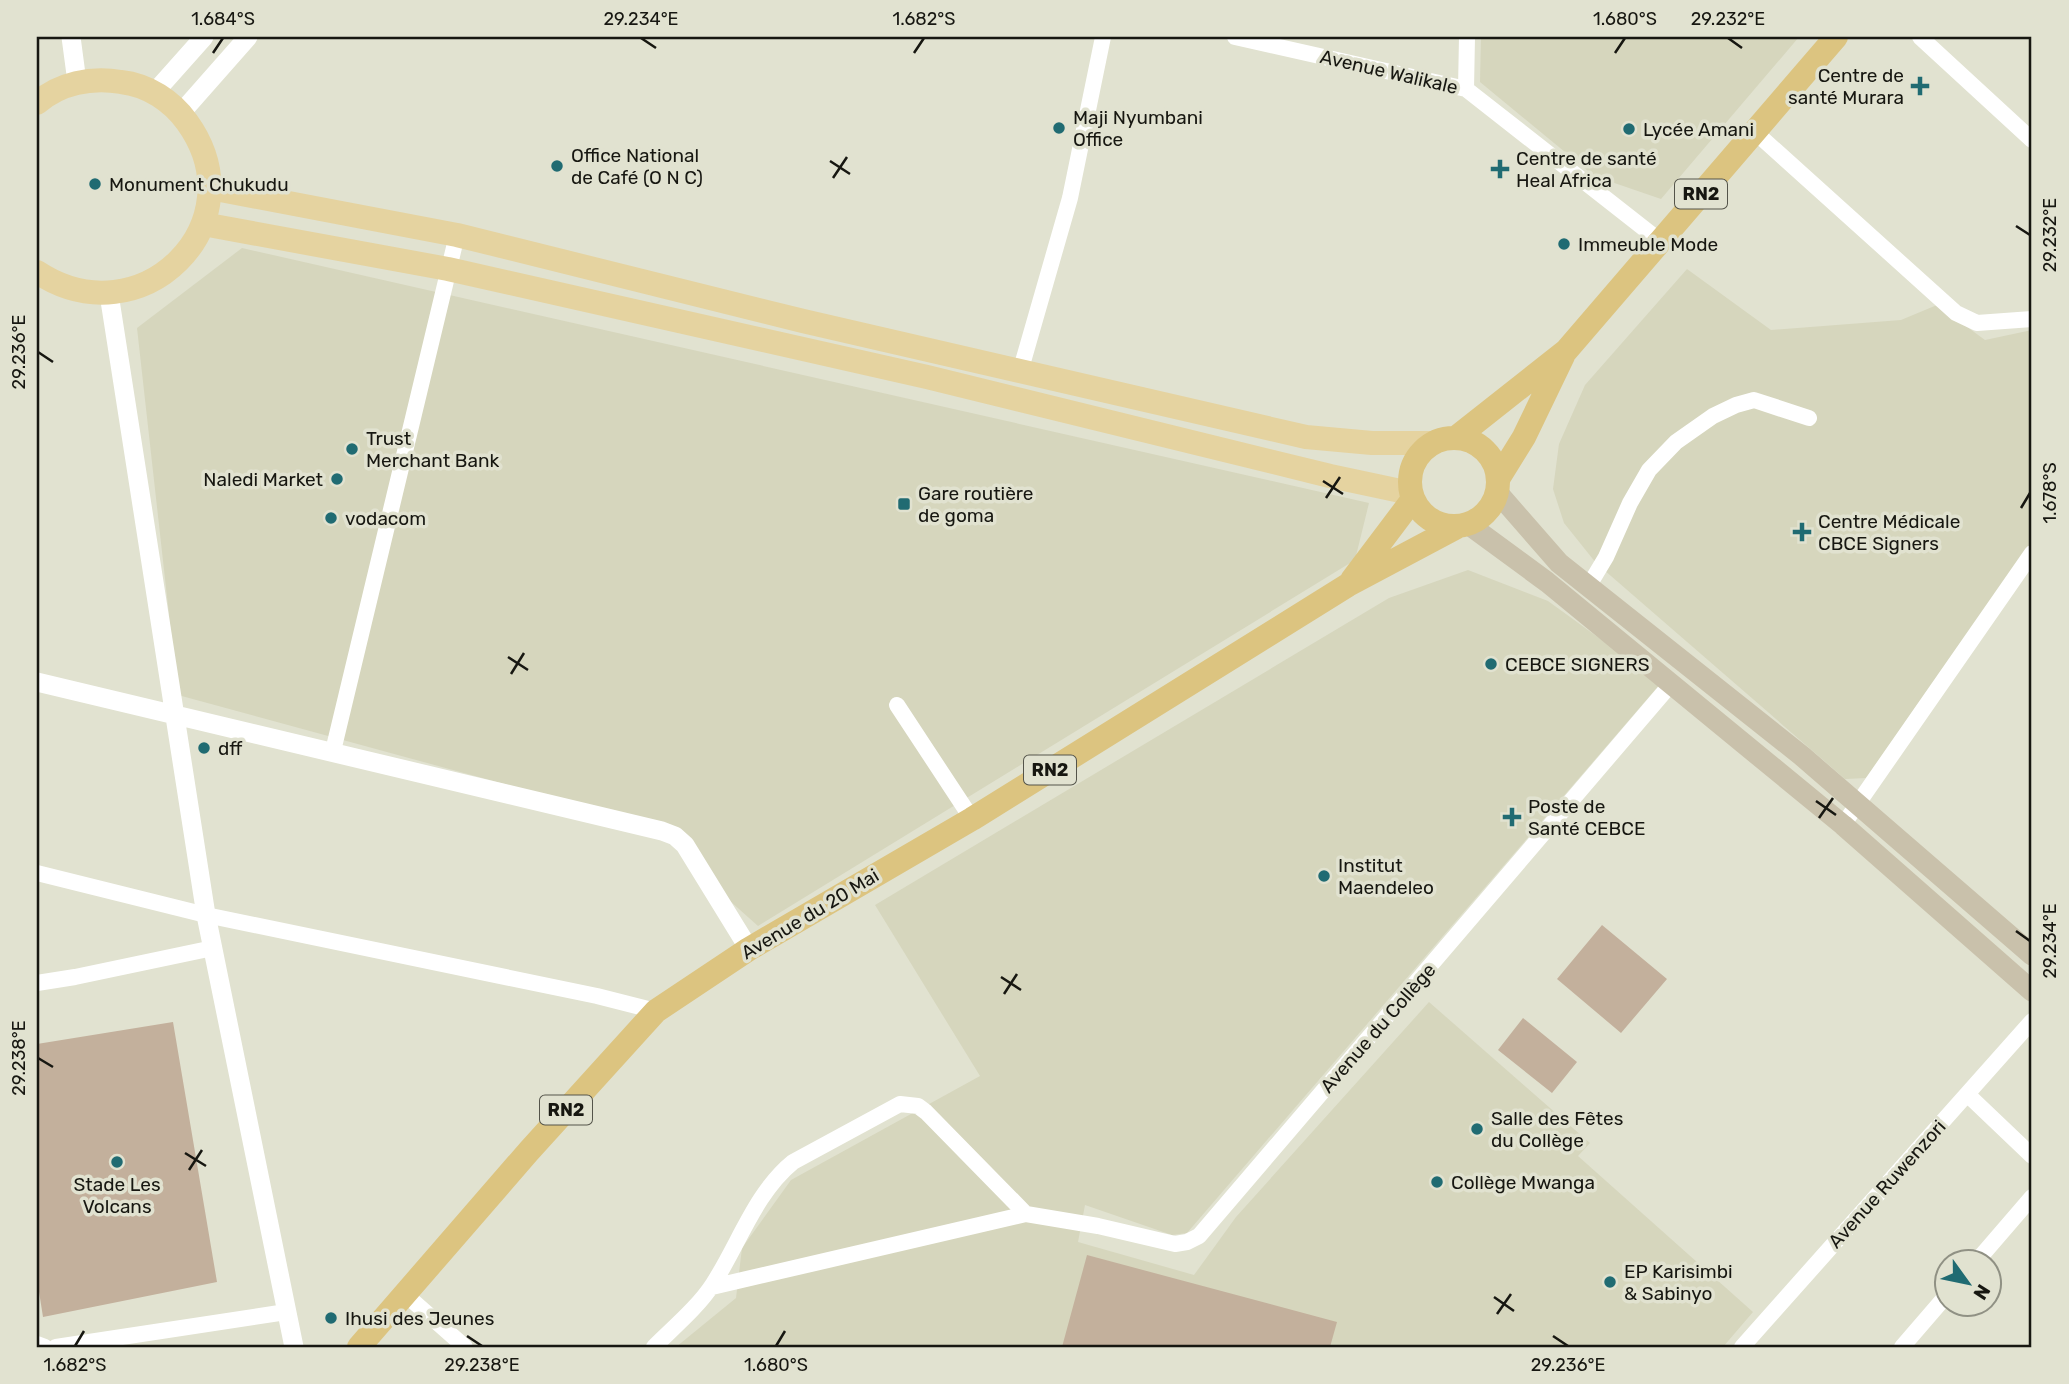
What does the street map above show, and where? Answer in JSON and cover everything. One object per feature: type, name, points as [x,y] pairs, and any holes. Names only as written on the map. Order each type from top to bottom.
[{"type":"highway","name":"RN2","points":[[1348,585],[1411,496],[1409,478],[1420,452],[1431,443],[1457,437],[1566,351],[1836,37]]},
{"type":"highway","name":"RN2","points":[[1348,585],[1487,512],[1566,351]]},
{"type":"highway","points":[[1457,437],[1470,440],[1490,455],[1496,466],[1498,485]]},
{"type":"highway","points":[[1411,496],[1426,517],[1436,523],[1463,525]]},
{"type":"highway","name":"Avenue du 20 Mai","points":[[359,1347],[529,1151],[656,1011],[749,949],[972,819],[1348,585]]},
{"type":"main road","points":[[37,103],[46,95],[77,82],[103,79],[130,83],[155,92],[181,113],[197,136],[207,161],[210,188],[202,224],[188,251],[166,273],[139,288],[109,294],[81,292],[54,284],[37,272]]},
{"type":"main road","points":[[210,188],[457,235],[803,321],[1306,437],[1373,443],[1431,443]]},
{"type":"main road","points":[[202,224],[448,269],[927,377],[1411,496]]},
{"type":"main road","points":[[1498,485],[1559,563],[1858,803],[1904,846],[2032,955]]},
{"type":"main road","points":[[1463,525],[1547,582],[1843,825],[2032,990]]},
{"type":"main road","points":[[1890,866],[1904,846]]},
{"type":"street","points":[[71,37],[77,82]]},
{"type":"street","points":[[155,92],[204,37]]},
{"type":"street","points":[[181,113],[248,37]]},
{"type":"street","points":[[1020,372],[1070,198],[1103,37]]},
{"type":"street","name":"Avenue Walikale","points":[[1236,37],[1466,89],[1660,241]]},
{"type":"street","points":[[1466,89],[1467,37]]},
{"type":"street","points":[[1920,37],[2032,140]]},
{"type":"street","points":[[1754,131],[1956,313],[1977,323],[2032,319]]},
{"type":"street","points":[[333,751],[457,235]]},
{"type":"street","points":[[109,294],[206,915],[294,1347]]},
{"type":"street","points":[[1588,587],[1606,557],[1630,503],[1650,470],[1676,442],[1713,416],[1754,400],[1809,418]]},
{"type":"street","points":[[1843,825],[2029,564]]},
{"type":"street","points":[[37,682],[333,751],[675,836],[685,845],[749,949]]},
{"type":"street","name":"Avenue du Collège","points":[[1027,1214],[1098,1226],[1175,1244],[1199,1236],[1671,684]]},
{"type":"street","points":[[897,705],[972,819]]},
{"type":"street","points":[[37,873],[206,915],[569,990],[656,1011]]},
{"type":"street","points":[[37,983],[213,948]]},
{"type":"street","name":"Avenue Ruwenzori","points":[[1742,1347],[2032,1021]]},
{"type":"street","points":[[1967,1094],[2032,1156]]},
{"type":"street","points":[[654,1347],[712,1287],[769,1187],[784,1170],[793,1162],[900,1104],[918,1106],[926,1112],[1027,1214]]},
{"type":"street","points":[[1988,1248],[2032,1196]]},
{"type":"street","points":[[712,1287],[1027,1214]]},
{"type":"street","points":[[406,1295],[465,1347]]},
{"type":"street","points":[[56,1347],[286,1312]]},
{"type":"street","points":[[1902,1347],[1932,1313]]},
{"type":"street","points":[[37,1344],[45,1347]]},
{"type":"shaded area","name":"Lycée Amani","points":[[1481,37],[1799,37],[1661,199],[1594,176],[1480,82]]},
{"type":"shaded area","points":[[242,248],[1369,503],[1355,560],[758,926],[711,884],[680,832],[178,695],[137,328]]},
{"type":"shaded area","name":"Centre Médicale CBCE Signers","points":[[1687,269],[1771,330],[1901,320],[1937,305],[1985,340],[2032,330],[2032,541],[1866,778],[1845,779],[1596,563],[1564,523],[1553,489],[1559,444],[1585,385]]},
{"type":"shaded area","points":[[1468,570],[1548,601],[1661,683],[1187,1233],[1172,1235],[1085,1205],[1078,1242],[1194,1275],[1236,1217],[1429,1002],[1590,1143],[1578,1156],[1753,1312],[1723,1347],[676,1347],[736,1298],[742,1248],[791,1180],[980,1076],[875,905],[1389,598]]},
{"type":"shaded area","points":[[1602,925],[1667,979],[1621,1033],[1557,979]]},
{"type":"shaded area","points":[[1523,1018],[1577,1062],[1552,1093],[1498,1050]]},
{"type":"shaded area","name":"Stade Les Volcans","points":[[173,1022],[217,1282],[43,1317],[37,1279],[37,1044]]},
{"type":"shaded area","points":[[1087,1255],[1337,1322],[1330,1347],[1062,1347]]},
{"type":"place","name":"Centre de santé Murara","points":[[1920,86]]},
{"type":"place","name":"Maji Nyumbani Office","points":[[1059,128]]},
{"type":"place","name":"Lycée Amani","points":[[1629,129]]},
{"type":"place","name":"Office National de Café (O N C)","points":[[557,166]]},
{"type":"place","name":"Centre de santé Heal Africa","points":[[1500,169]]},
{"type":"place","name":"Monument Chukudu","points":[[95,184]]},
{"type":"place","name":"Immeuble Mode","points":[[1564,244]]},
{"type":"place","name":"Trust Merchant Bank","points":[[352,449]]},
{"type":"place","name":"Naledi Market","points":[[337,479]]},
{"type":"place","name":"Gare routière de goma","points":[[904,504]]},
{"type":"place","name":"vodacom","points":[[331,518]]},
{"type":"place","name":"Centre Médicale CBCE Signers","points":[[1802,532]]},
{"type":"place","name":"CEBCE SIGNERS","points":[[1491,664]]},
{"type":"place","name":"dff","points":[[204,748]]},
{"type":"place","name":"Poste de Santé CEBCE","points":[[1512,817]]},
{"type":"place","name":"Institut Maendeleo","points":[[1324,876]]},
{"type":"place","name":"Salle des Fêtes du Collège","points":[[1477,1129]]},
{"type":"place","name":"Stade Les Volcans","points":[[117,1162]]},
{"type":"place","name":"Collège Mwanga","points":[[1437,1182]]},
{"type":"place","name":"EP Karisimbi & Sabinyo","points":[[1610,1282]]},
{"type":"place","name":"Ihusi des Jeunes","points":[[331,1318]]}]
